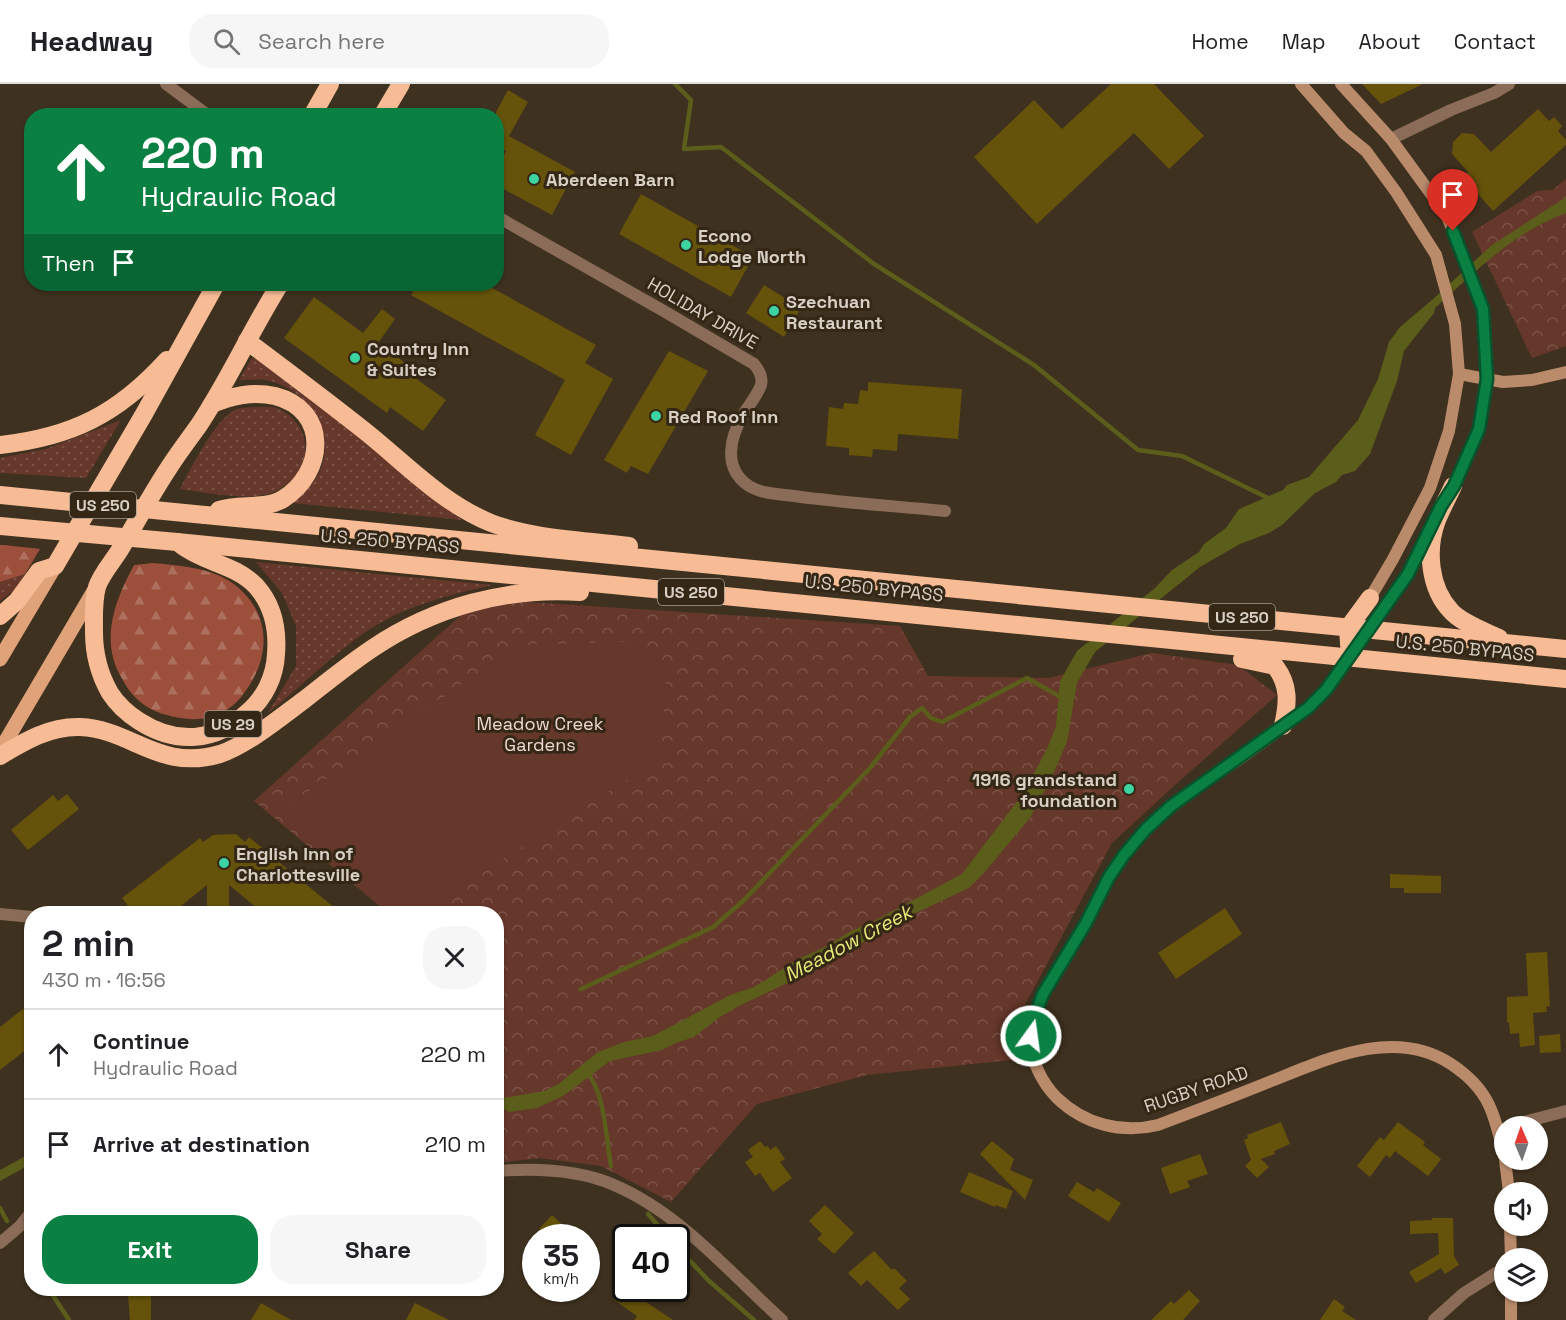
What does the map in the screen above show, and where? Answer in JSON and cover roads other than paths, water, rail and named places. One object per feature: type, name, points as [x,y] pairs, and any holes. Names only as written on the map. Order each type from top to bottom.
[{"type":"highway","points":[[316,108],[330,84]]},
{"type":"highway","points":[[387,108],[401,84]]},
{"type":"highway","points":[[0,616],[17,601],[39,571],[56,566],[190,334],[212,291]]},
{"type":"highway","name":"US 29","points":[[0,526],[177,542],[194,555],[213,560],[242,574],[265,597],[275,621],[277,640],[276,660],[265,692],[247,714],[223,730],[189,738],[160,732],[134,718],[111,695],[97,663],[94,616],[98,586],[169,468],[212,404],[276,291]]},
{"type":"highway","points":[[0,445],[27,442],[57,434],[113,409],[150,379],[190,334]]},
{"type":"highway","points":[[247,341],[366,432],[435,490],[464,510],[491,523],[524,533],[645,548],[731,568]]},
{"type":"highway","points":[[206,515],[230,506],[255,506],[280,501],[303,482],[314,462],[316,451],[313,431],[303,413],[277,397],[245,394],[228,397],[212,404]]},
{"type":"highway","points":[[1454,486],[1436,522],[1431,565],[1433,580],[1451,613],[1509,644]]},
{"type":"highway","name":"US 250","points":[[0,495],[206,515]]},
{"type":"highway","name":"U.S. 250 BYPASS","points":[[206,515],[1348,628]]},
{"type":"highway","name":"U.S. 250 BYPASS","points":[[177,542],[1566,679]]},
{"type":"highway","points":[[0,756],[46,732],[80,728],[99,730],[160,754],[182,758],[219,754],[235,747],[279,718],[373,647],[447,610],[499,596],[543,591],[600,594],[626,586]]},
{"type":"highway","points":[[1350,658],[1348,628],[1370,598]]},
{"type":"highway","name":"US 250","points":[[1348,628],[1370,630]]},
{"type":"highway","name":"U.S. 250 BYPASS","points":[[1370,630],[1566,649]]},
{"type":"highway","points":[[1205,644],[1224,655],[1275,666],[1288,690],[1283,726]]},
{"type":"main road","points":[[0,659],[56,566]]},
{"type":"main road","points":[[0,752],[98,586]]},
{"type":"street","points":[[166,84],[198,108]]},
{"type":"street","points":[[1301,84],[1344,133],[1370,156],[1436,255],[1455,324],[1459,374],[1449,432],[1430,488],[1370,598]]},
{"type":"street","name":"RUGBY ROAD","points":[[1341,84],[1391,139],[1447,216],[1460,246],[1483,309],[1487,379],[1479,429],[1454,486],[1441,506],[1408,574],[1326,690],[1308,708],[1171,806],[1146,829],[1109,877],[1086,923],[1043,994],[1035,1015],[1031,1044],[1042,1078],[1053,1094],[1078,1114],[1104,1125],[1132,1129],[1158,1125],[1323,1060],[1354,1052],[1401,1046],[1424,1051],[1445,1060],[1458,1069],[1483,1094],[1496,1116]]},
{"type":"street","points":[[1391,139],[1451,110],[1494,93],[1509,84]]},
{"type":"street","name":"HOLIDAY DRIVE","points":[[504,220],[662,309],[759,369],[762,378],[761,386],[742,416],[730,449],[736,472],[751,488],[809,499],[945,511]]},
{"type":"street","points":[[1459,374],[1503,382],[1532,380],[1566,372]]},
{"type":"street","points":[[0,914],[24,916]]},
{"type":"street","points":[[1548,1116],[1566,1111]]},
{"type":"street","points":[[504,1170],[557,1171],[586,1176],[614,1185],[646,1202],[676,1222],[782,1320]]},
{"type":"street","points":[[0,1243],[24,1222]]},
{"type":"street","points":[[1434,1320],[1464,1293],[1494,1274]]},
{"type":"street","points":[[1511,1302],[1511,1320]]},
{"type":"water","name":"Meadow Creek","points":[[1566,197],[1566,213],[1547,221],[1512,242],[1480,267],[1435,308],[1434,313],[1404,351],[1397,381],[1370,454],[1355,471],[1342,475],[1336,482],[1315,493],[1282,525],[1269,533],[1240,544],[1200,567],[1095,652],[1077,683],[1067,742],[1051,779],[1030,818],[969,888],[886,927],[859,945],[819,960],[804,975],[739,1006],[694,1037],[662,1050],[610,1061],[563,1096],[537,1108],[509,1112],[504,1109],[504,1098],[544,1091],[557,1085],[598,1052],[624,1042],[653,1036],[730,995],[754,987],[800,958],[962,874],[1022,795],[1047,749],[1056,726],[1060,681],[1077,651],[1155,588],[1172,570],[1199,552],[1204,544],[1226,528],[1239,509],[1283,490],[1287,485],[1309,477],[1358,420],[1378,379],[1389,342],[1400,327],[1492,245]]},
{"type":"water","points":[[24,1157],[24,1168],[0,1181],[0,1170]]},
{"type":"waterway","points":[[675,84],[691,100],[684,149],[721,147],[874,264],[1034,365],[1138,450],[1182,456],[1268,498]]},
{"type":"waterway","points":[[581,989],[713,927],[743,901],[870,768],[910,717],[922,708],[931,718],[942,722],[1027,678],[1064,699]]},
{"type":"waterway","points":[[586,1071],[601,1103],[611,1166]]},
{"type":"waterway","points":[[0,1208],[7,1221]]},
{"type":"waterway","points":[[648,1214],[657,1224]]},
{"type":"waterway","points":[[690,1261],[709,1281],[754,1320]]},
{"type":"waterway","points":[[53,1296],[69,1320]]},
{"type":"place","name":"Aberdeen Barn","points":[[534,179]]},
{"type":"place","name":"Econo Lodge North","points":[[686,245]]},
{"type":"place","name":"Szechuan Restaurant","points":[[774,311]]},
{"type":"place","name":"Country Inn & Suites","points":[[355,358]]},
{"type":"place","name":"Red Roof Inn","points":[[656,416]]},
{"type":"place","name":"1916 grandstand foundation","points":[[1129,789]]},
{"type":"place","name":"English Inn of Charlottesville","points":[[224,863]]},
{"type":"park label","name":"Meadow Creek Gardens","points":[[540,733]]}]
